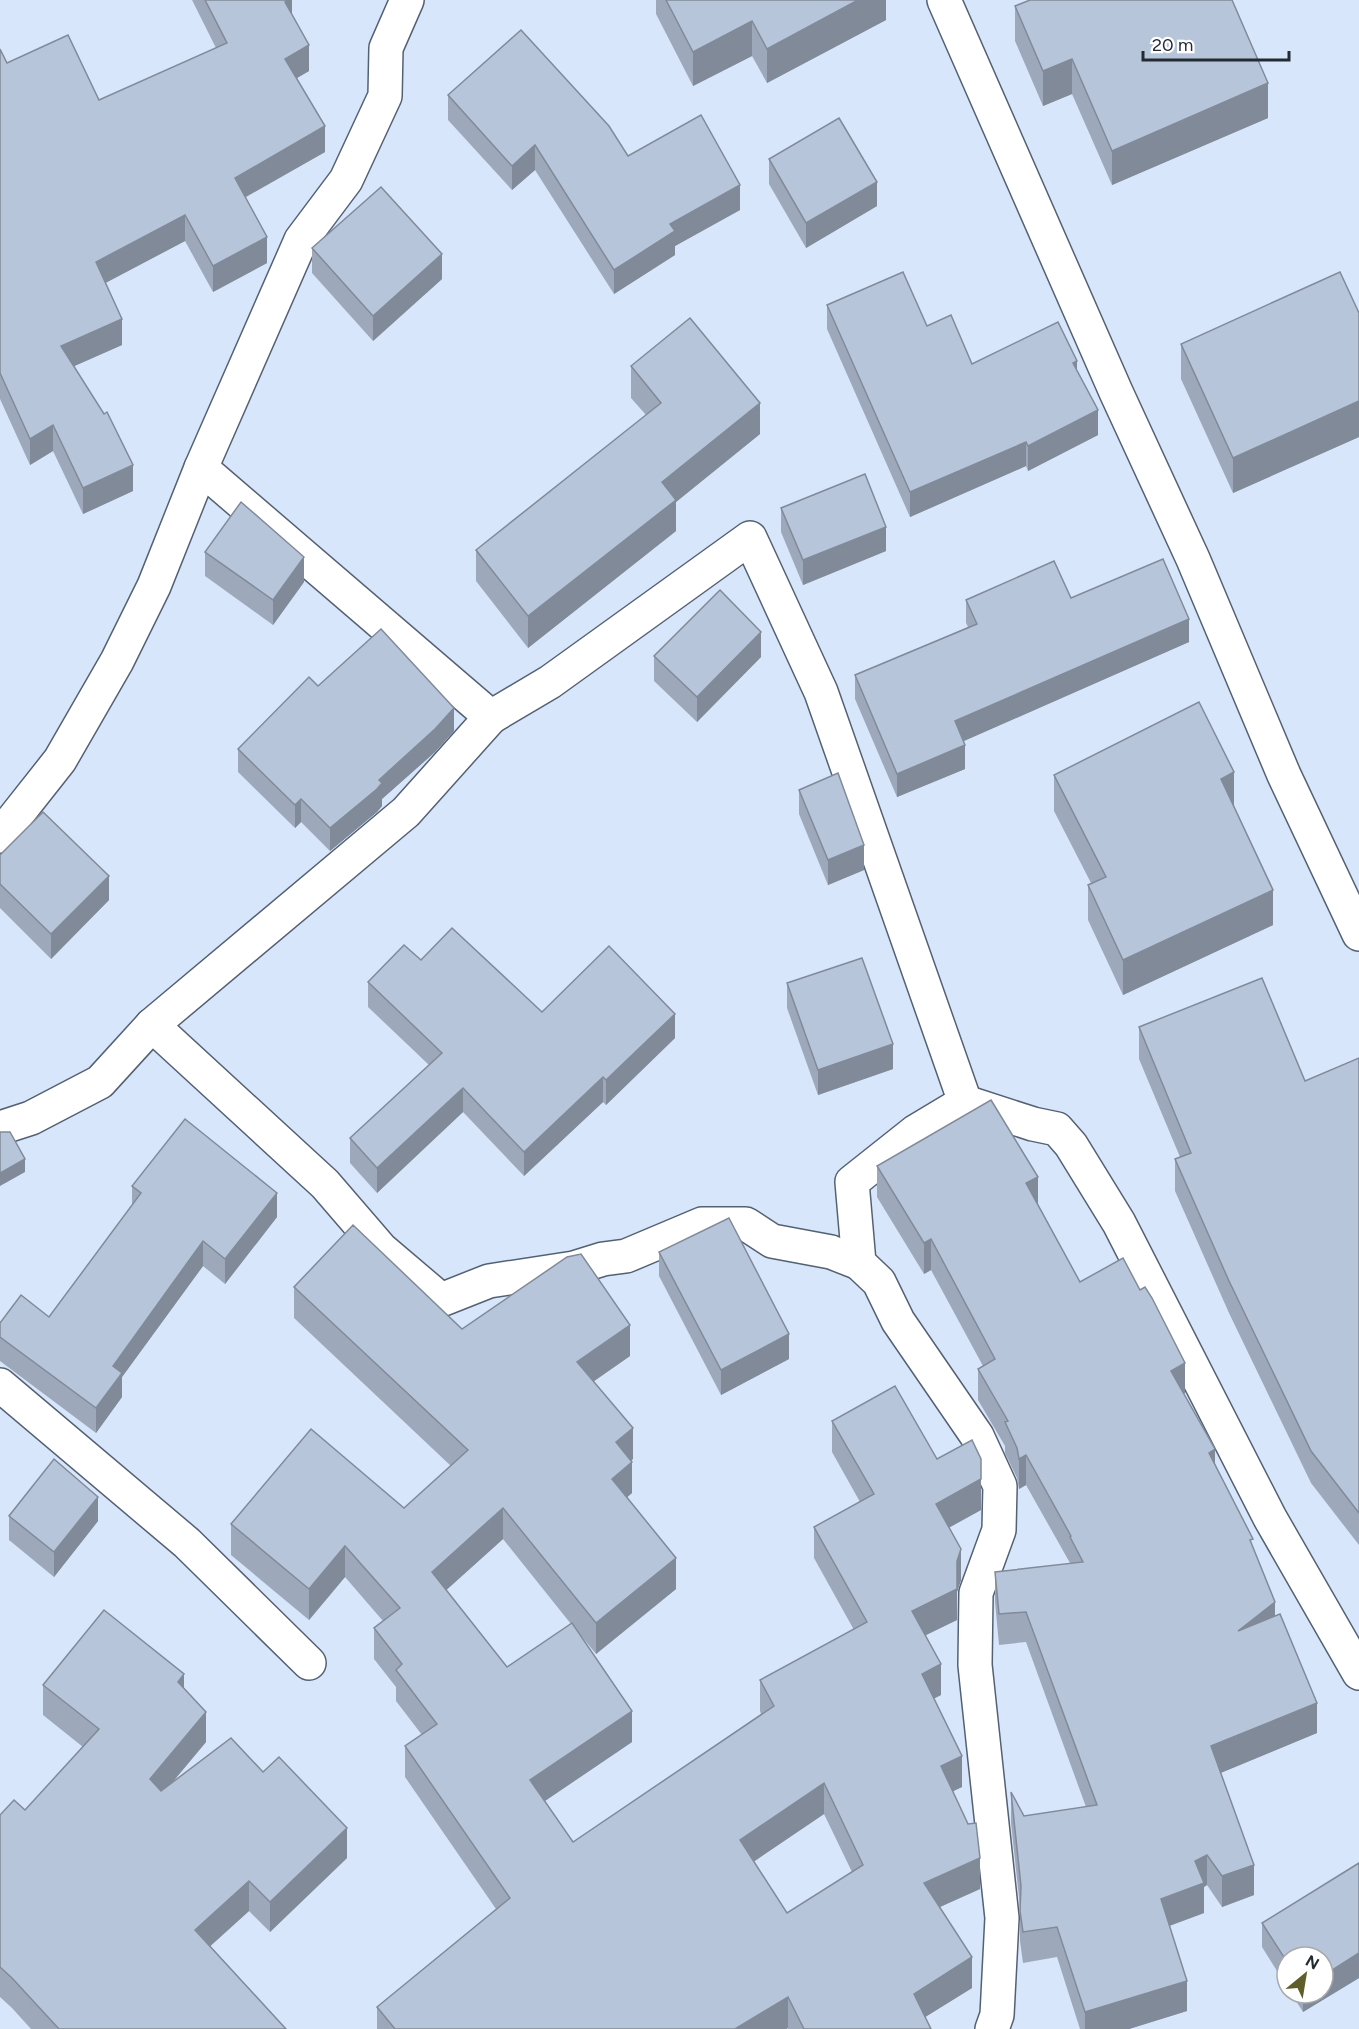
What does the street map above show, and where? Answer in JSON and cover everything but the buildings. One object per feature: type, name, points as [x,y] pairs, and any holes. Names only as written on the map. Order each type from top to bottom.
[{"type":"street","points":[[0,836],[60,760],[117,661],[154,586],[201,468],[301,240],[346,180],[385,96],[386,48],[407,0]]},
{"type":"street","points":[[944,0],[1116,392],[1193,559],[1284,775],[1359,934]]},
{"type":"street","points":[[201,468],[491,717]]},
{"type":"street","points":[[0,1128],[31,1119],[100,1082],[152,1025],[406,812],[491,717],[550,682],[750,538],[820,692],[965,1102]]},
{"type":"street","points":[[152,1025],[325,1184],[381,1249],[441,1300],[489,1281],[574,1268],[603,1259],[626,1256],[702,1224],[746,1224],[772,1241],[831,1252],[859,1263],[879,1282],[898,1321],[977,1436],[1000,1486],[999,1530],[976,1593],[975,1665],[1002,1918],[998,2015],[992,2029]]},
{"type":"street","points":[[859,1263],[852,1182],[915,1132],[965,1102],[1033,1124],[1057,1129],[1071,1145],[1119,1222],[1270,1518],[1359,1673]]},
{"type":"street","points":[[0,1385],[187,1543],[309,1663]]}]
